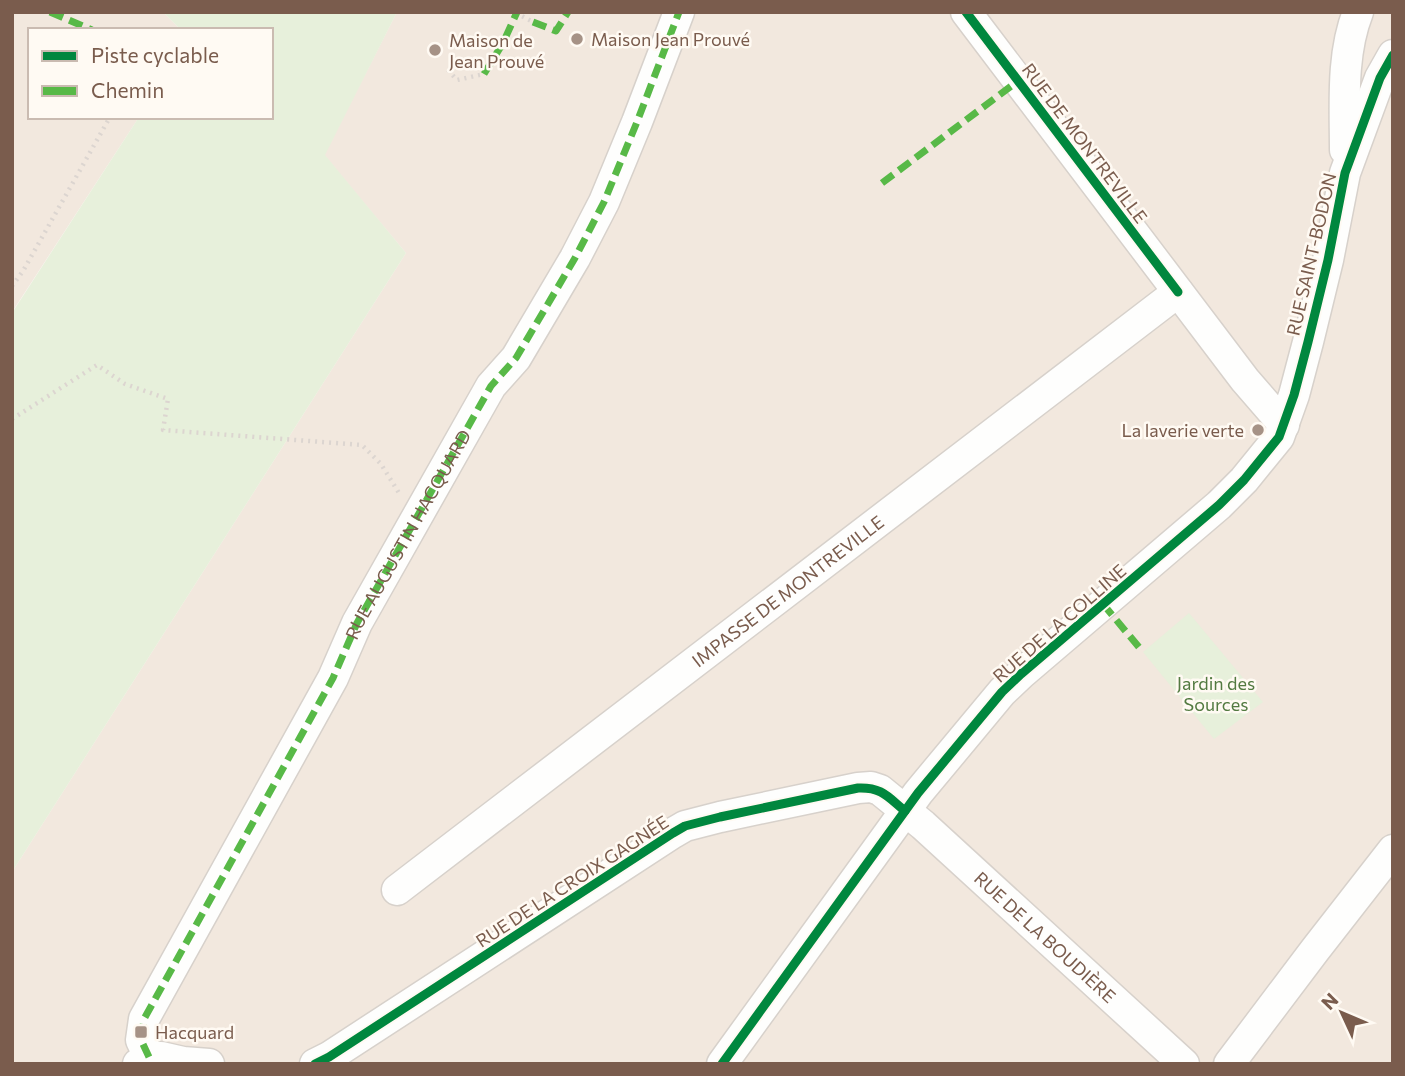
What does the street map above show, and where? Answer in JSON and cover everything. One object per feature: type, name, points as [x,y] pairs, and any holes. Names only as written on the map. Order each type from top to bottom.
[{"type":"street","name":"RUE AUGUSTIN HACQUARD","points":[[144,1061],[141,1040],[144,1019],[333,678],[363,612],[491,386],[516,358],[575,258],[604,202],[679,12]]},
{"type":"street","name":"RUE DE MONTREVILLE","points":[[967,12],[1245,380],[1284,425]]},
{"type":"street","name":"RUE SAINT-BODON","points":[[1345,173],[1347,64],[1352,28],[1358,12]]},
{"type":"street","name":"RUE SAINT-BODON","points":[[1284,425],[1328,260],[1345,173],[1387,67],[1347,64]]},
{"type":"street","name":"IMPASSE DE MONTREVILLE","points":[[397,890],[1178,292]]},
{"type":"street","name":"RUE DE LA COLLINE","points":[[722,1064],[918,793],[1002,692],[1219,505],[1275,443],[1284,425]]},
{"type":"street","name":"RUE DE LA CROIX GAGNÉE","points":[[315,1064],[329,1058],[685,827],[720,817],[872,787],[880,790],[905,811]]},
{"type":"street","name":"RUE DE LA BOUDIÈRE","points":[[905,811],[1184,1064]]},
{"type":"street","points":[[1229,1064],[1393,850]]},
{"type":"street","points":[[144,1061],[161,1057],[209,1064]]},
{"type":"path","points":[[516,13],[533,22]]},
{"type":"path","points":[[448,70],[457,80],[484,75]]},
{"type":"path","points":[[12,286],[109,119]]},
{"type":"path","points":[[12,419],[97,365],[125,384],[168,399],[163,430],[362,445],[381,464],[403,499]]},
{"type":"shaded area","points":[[12,12],[163,12],[179,28],[28,28],[28,119],[138,119],[12,312]]},
{"type":"shaded area","points":[[397,12],[1393,12],[1393,1064],[12,1064],[12,872],[406,253],[324,155]]},
{"type":"green space","points":[[163,12],[397,12],[325,155],[406,253],[12,872],[12,313],[138,119],[273,119],[273,28],[179,28]]},
{"type":"green space","name":"Jardin des Sources","points":[[1189,613],[1263,702],[1214,739],[1143,652]]},
{"type":"marked path","points":[[50,12],[87,28]]},
{"type":"marked path","points":[[484,74],[503,43],[517,12]]},
{"type":"marked path","points":[[533,22],[556,31],[568,12]]},
{"type":"marked path","points":[[149,1057],[141,1040],[144,1019],[333,678],[357,623],[491,386],[516,358],[575,258],[604,202],[679,12]]},
{"type":"marked path","points":[[882,183],[1018,81]]},
{"type":"marked path","points":[[1103,604],[1143,652]]},
{"type":"cycle path","points":[[966,12],[1178,292]]},
{"type":"cycle path","points":[[722,1064],[918,793],[1002,692],[1219,505],[1244,480],[1279,437],[1308,342],[1345,173],[1380,78],[1393,55]]},
{"type":"cycle path","points":[[315,1064],[685,826],[858,788],[879,791],[905,811]]},
{"type":"place","name":"Maison Jean Prouvé","points":[[577,39]]},
{"type":"place","name":"Maison de Jean Prouvé","points":[[435,50]]},
{"type":"place","name":"La laverie verte","points":[[1258,430]]},
{"type":"place","name":"Hacquard","points":[[141,1032]]}]
